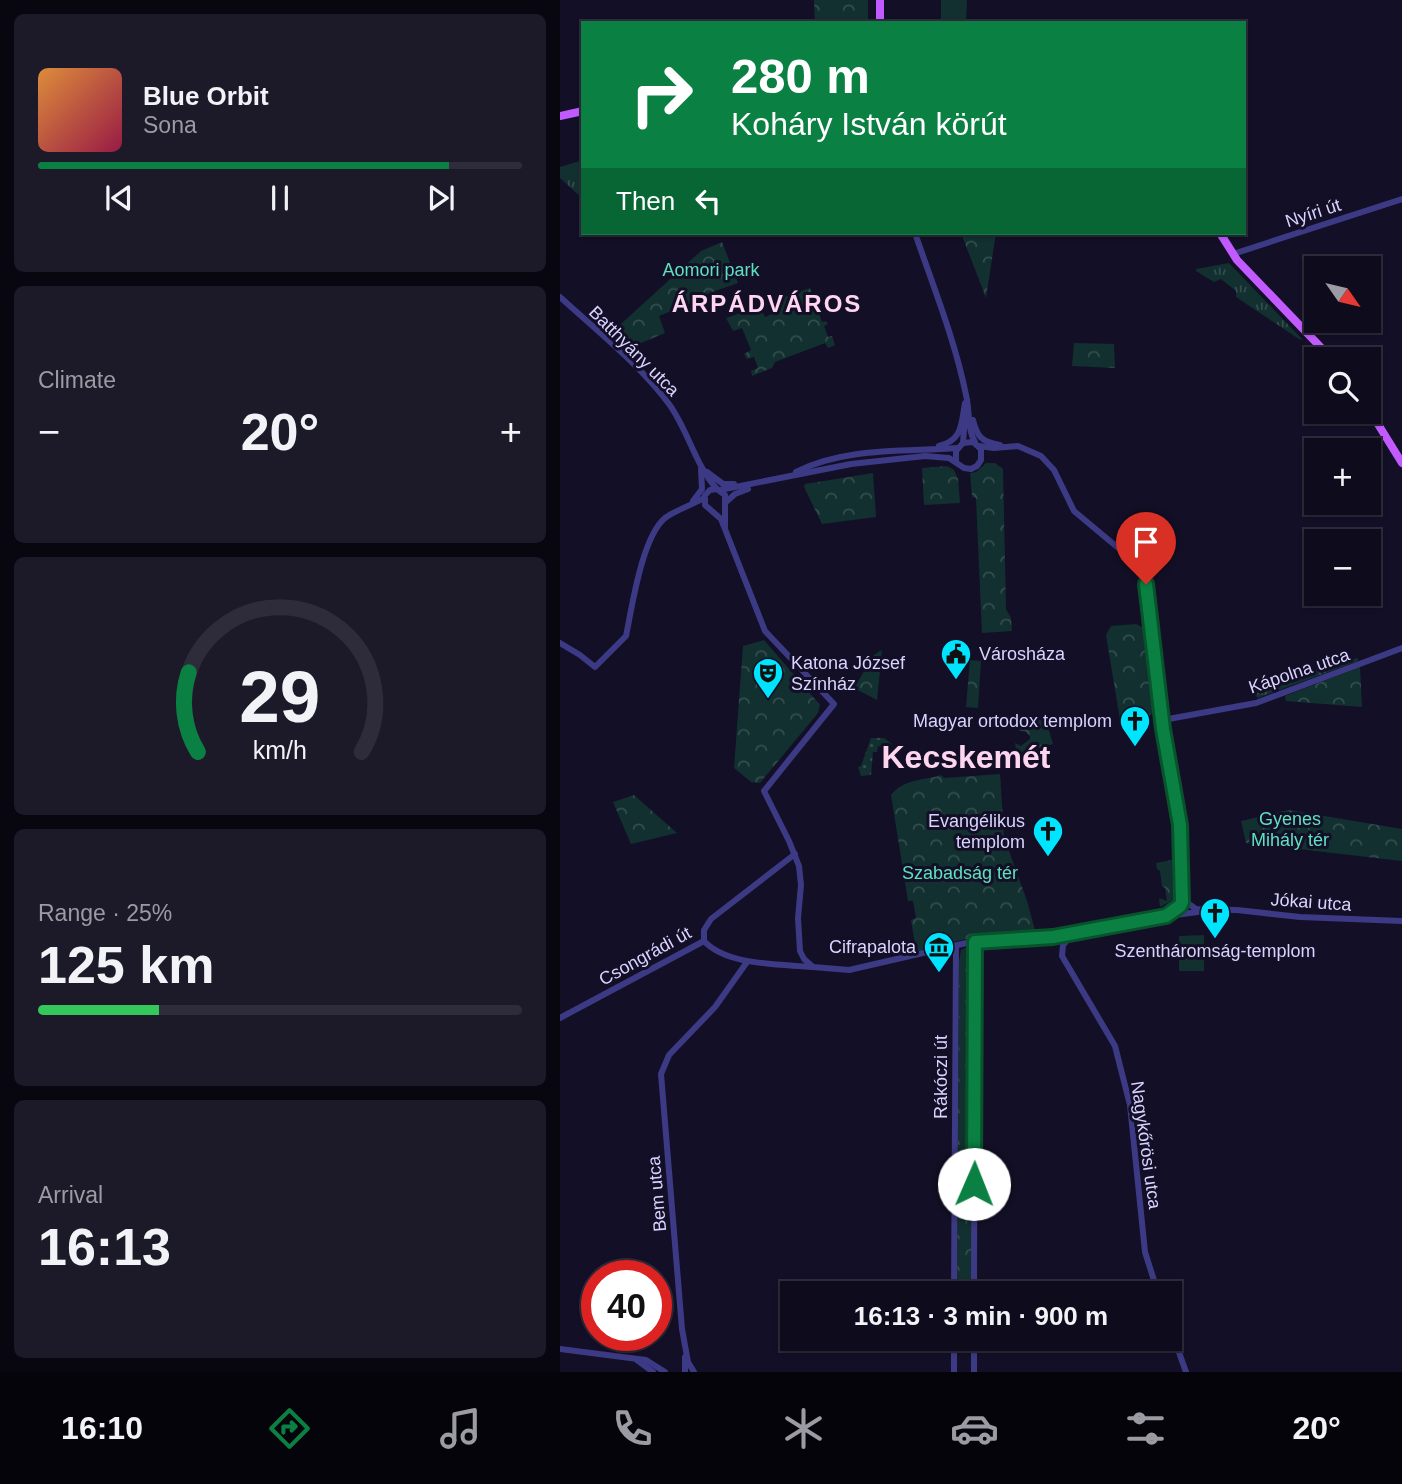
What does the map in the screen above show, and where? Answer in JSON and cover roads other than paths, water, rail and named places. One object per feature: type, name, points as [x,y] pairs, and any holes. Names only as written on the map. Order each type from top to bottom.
[{"type":"main road","points":[[880,0],[880,21]]},
{"type":"main road","points":[[560,116],[581,111]]},
{"type":"main road","points":[[1221,235],[1233,254],[1321,347]]},
{"type":"main road","points":[[1378,424],[1402,463]]},
{"type":"street","name":"Nyíri út","points":[[1233,254],[1402,199]]},
{"type":"street","points":[[916,235],[966,394],[975,432],[988,443],[1027,449],[1051,465],[1074,511],[1130,559],[1146,584],[1163,720],[1180,825],[1184,895],[1186,902],[1196,909],[1217,910]]},
{"type":"street","name":"Batthyány utca","points":[[560,297],[663,397],[682,426],[701,466],[718,489]]},
{"type":"street","points":[[560,643],[595,667],[625,636],[638,577],[654,531],[663,520],[718,489],[851,464],[925,456],[941,456],[956,461],[964,468],[977,466],[982,457],[971,434],[966,394]]},
{"type":"street","points":[[956,461],[966,394]]},
{"type":"street","points":[[923,448],[948,443],[956,438],[966,394]]},
{"type":"street","points":[[792,474],[807,467],[849,456],[970,442],[993,449],[1007,446]]},
{"type":"street","points":[[701,466],[723,484],[762,482]]},
{"type":"street","points":[[681,510],[699,495],[702,484],[701,466]]},
{"type":"street","name":"Batthyány utca","points":[[701,466],[705,495]]},
{"type":"street","points":[[681,510],[719,510],[735,494],[762,482]]},
{"type":"street","points":[[718,489],[725,495],[725,527]]},
{"type":"street","points":[[705,495],[710,510],[721,519],[725,527],[765,631],[834,704],[777,773],[766,788],[765,795],[795,854],[801,885],[798,918],[800,954],[813,967]]},
{"type":"street","name":"Kápolna utca","points":[[1163,720],[1256,703],[1402,648]]},
{"type":"street","name":"Csongrádi út","points":[[560,1018],[704,941],[704,930],[712,919],[795,854]]},
{"type":"street","points":[[1166,916],[1181,905],[1184,895]]},
{"type":"street","points":[[704,941],[712,948],[747,962],[849,970],[975,942],[1072,934],[1166,916],[1217,910]]},
{"type":"street","name":"Jókai utca","points":[[1217,910],[1402,921]]},
{"type":"street","name":"Nagykőrösi utca","points":[[1072,934],[1063,945],[1062,956],[1114,1041],[1130,1105],[1145,1252],[1154,1281]]},
{"type":"street","name":"Rákóczi út","points":[[974,1281],[975,942]]},
{"type":"street","name":"Rákóczi út","points":[[954,1281],[956,946]]},
{"type":"street","name":"Bem utca","points":[[694,1372],[688,1362],[685,1345],[661,1074],[669,1055],[715,1007],[747,962]]},
{"type":"street","name":"Bem utca","points":[[685,1345],[685,1372]]},
{"type":"street","points":[[560,1349],[651,1361],[665,1372]]},
{"type":"street","points":[[954,1351],[954,1372]]},
{"type":"street","points":[[974,1351],[974,1372]]},
{"type":"street","points":[[1178,1351],[1186,1372]]},
{"type":"street","points":[[635,1359],[653,1372]]},
{"type":"place","name":"Városháza","points":[[956,681]]},
{"type":"place","name":"Katona József Színház","points":[[768,700]]},
{"type":"place","name":"Magyar ortodox templom","points":[[1135,748]]},
{"type":"place","name":"Evangélikus templom","points":[[1048,858]]},
{"type":"place","name":"Szentháromság-templom","points":[[1215,940]]},
{"type":"place","name":"Cifrapalota","points":[[939,974]]},
{"type":"district","name":"ÁRPÁDVÁROS","points":[[767,303]]},
{"type":"district","name":"Kecskemét","points":[[966,757]]},
{"type":"park label","name":"Aomori park","points":[[711,270]]},
{"type":"park label","name":"Gyenes Mihály tér","points":[[1290,829]]},
{"type":"park label","name":"Szabadság tér","points":[[960,873]]}]
